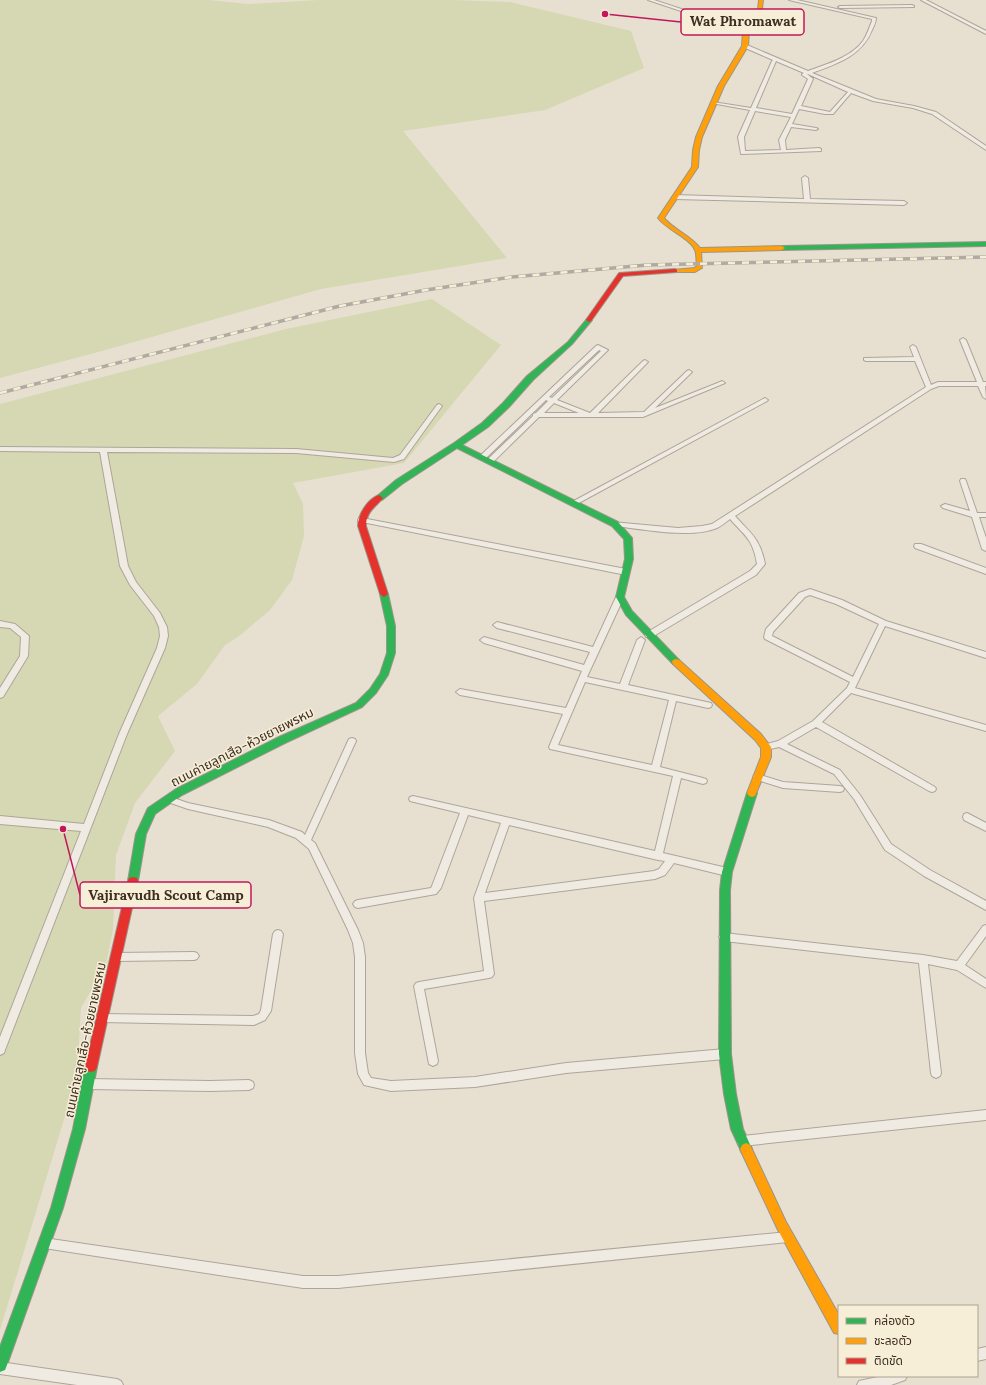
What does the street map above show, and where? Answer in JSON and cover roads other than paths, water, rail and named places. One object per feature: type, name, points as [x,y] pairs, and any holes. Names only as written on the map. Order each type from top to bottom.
[{"type":"street","points":[[650,0],[746,31]]},
{"type":"street","points":[[626,572],[362,520],[371,505],[399,482],[457,445],[485,425],[506,405],[530,378],[570,343],[590,319],[621,274],[695,270],[700,267],[698,250],[695,244],[676,229],[664,224],[661,218],[695,167],[696,150],[699,137],[721,86],[745,46],[746,31],[749,22],[760,9],[761,0]]},
{"type":"street","points":[[791,0],[874,18],[865,40],[858,48],[834,63],[808,73]]},
{"type":"street","points":[[923,0],[986,33]]},
{"type":"street","points":[[826,7],[912,6]]},
{"type":"street","points":[[745,46],[858,94],[876,100],[914,107],[934,113],[986,148]]},
{"type":"street","points":[[784,151],[782,140],[811,78],[792,69],[773,63],[741,137],[743,153],[819,150]]},
{"type":"street","points":[[798,107],[830,113],[849,93]]},
{"type":"street","points":[[713,103],[794,116]]},
{"type":"street","points":[[790,124],[816,129]]},
{"type":"street","points":[[805,178],[807,200]]},
{"type":"street","points":[[675,197],[904,203]]},
{"type":"street","points":[[698,250],[986,244]]},
{"type":"street","points":[[963,340],[983,384],[986,397]]},
{"type":"street","points":[[598,347],[605,350],[536,416],[487,459],[529,413],[598,347]]},
{"type":"street","points":[[913,347],[929,388]]},
{"type":"street","points":[[866,359],[917,359]]},
{"type":"street","points":[[591,414],[645,362]]},
{"type":"street","points":[[575,369],[582,372]]},
{"type":"street","points":[[643,415],[689,372]]},
{"type":"street","points":[[529,413],[536,416],[591,414],[643,415],[722,383]]},
{"type":"street","points":[[615,524],[684,530],[701,530],[714,526],[929,388],[938,384],[983,384]]},
{"type":"street","points":[[545,398],[591,414]]},
{"type":"street","points":[[573,503],[764,400]]},
{"type":"street","points":[[0,449],[296,451],[394,460],[402,457],[439,406]]},
{"type":"street","points":[[457,445],[615,524],[628,538],[629,559],[620,597],[595,650],[553,747],[678,774],[703,781]]},
{"type":"street","points":[[0,1050],[123,734],[156,661],[164,636],[163,627],[157,615],[133,583],[124,566],[103,450]]},
{"type":"street","points":[[963,481],[986,549]]},
{"type":"street","points":[[945,506],[974,515],[986,515]]},
{"type":"street","points":[[649,635],[753,573],[761,564],[760,553],[755,539],[746,530],[739,526],[730,515]]},
{"type":"street","name":"ถนนค่ายลูกเสึอ-ห้วยยายพรหม","points":[[0,1367],[57,1208],[79,1129],[101,1018],[127,914],[141,834],[152,811],[179,792],[282,740],[359,705],[373,691],[384,675],[391,654],[391,626],[382,587],[364,534],[362,520]]},
{"type":"street","points":[[918,546],[986,571]]},
{"type":"street","points":[[854,681],[768,637],[768,634],[802,596],[810,592],[839,602],[883,623],[986,655]]},
{"type":"street","points":[[620,597],[629,613],[681,668],[758,737],[766,747],[766,757],[757,777],[727,872],[724,937],[725,1054],[736,1128],[788,1237],[838,1326]]},
{"type":"street","points":[[766,747],[780,744],[816,723],[850,690],[883,623]]},
{"type":"street","points":[[0,624],[12,626],[25,636],[24,656],[0,695]]},
{"type":"street","points":[[497,625],[595,650]]},
{"type":"street","points":[[484,640],[588,669]]},
{"type":"street","points":[[623,687],[641,640]]},
{"type":"street","points":[[583,679],[708,705]]},
{"type":"street","points":[[850,690],[986,728]]},
{"type":"street","points":[[460,692],[568,712]]},
{"type":"street","points":[[655,770],[674,698]]},
{"type":"street","points":[[816,723],[932,789]]},
{"type":"street","points":[[306,841],[352,741]]},
{"type":"street","points":[[780,744],[837,772],[857,797],[888,847],[927,873],[986,906]]},
{"type":"street","points":[[658,856],[678,774]]},
{"type":"street","points":[[757,777],[783,785],[840,789]]},
{"type":"street","points":[[168,799],[188,806],[269,824],[299,835],[312,846],[358,943],[360,957],[360,1053],[363,1074],[368,1082],[391,1086],[475,1082],[566,1068],[725,1054]]},
{"type":"street","points":[[413,799],[727,872]]},
{"type":"street","points":[[358,904],[433,891],[436,888],[465,811]]},
{"type":"street","points":[[967,817],[986,827]]},
{"type":"street","points":[[0,820],[86,828]]},
{"type":"street","points":[[432,1061],[419,986],[489,974],[479,898],[506,821]]},
{"type":"street","points":[[479,898],[655,875],[662,872],[672,859]]},
{"type":"street","points":[[959,966],[986,929]]},
{"type":"street","points":[[101,1018],[254,1022],[262,1017],[266,1011],[278,934]]},
{"type":"street","points":[[724,937],[923,959],[959,966],[986,984]]},
{"type":"street","points":[[116,957],[194,956]]},
{"type":"street","points":[[923,959],[936,1073]]},
{"type":"street","points":[[88,1084],[210,1086],[249,1085]]},
{"type":"street","points":[[742,1141],[986,1115]]},
{"type":"street","points":[[44,1243],[303,1282],[338,1282],[788,1237]]},
{"type":"street","points":[[0,1367],[117,1385]]},
{"type":"street","points":[[862,1385],[896,1377]]},
{"type":"railway","points":[[0,393],[340,306],[426,290],[512,277],[647,265],[986,257]]},
{"type":"place","name":"Wat Phromawat","points":[[605,14]]},
{"type":"place","name":"Vajiravudh Scout Camp","points":[[63,829]]}]
